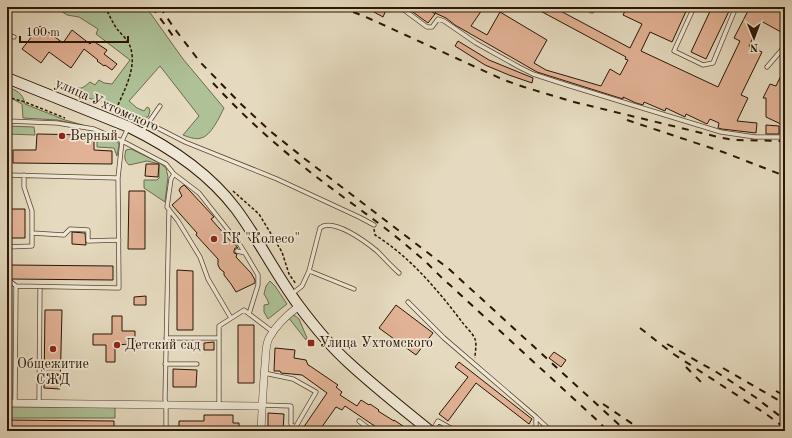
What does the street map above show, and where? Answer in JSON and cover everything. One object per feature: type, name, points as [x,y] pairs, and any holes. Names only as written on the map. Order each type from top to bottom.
[{"type":"street","name":"улица Ухтомского","points":[[7,78],[142,133],[194,166],[236,209],[295,292],[299,306],[330,343],[348,362],[431,431]]},
{"type":"street","points":[[261,431],[266,348],[273,332],[285,317],[299,306]]},
{"type":"street","points":[[7,403],[262,406]]},
{"type":"lane","points":[[400,7],[427,27],[432,27],[438,19],[444,21],[481,46],[533,74],[721,132],[755,137],[785,137]]},
{"type":"lane","points":[[585,7],[592,11],[594,7]]},
{"type":"lane","points":[[694,7],[674,51],[703,65],[713,63],[736,7]]},
{"type":"lane","points":[[7,34],[14,37]]},
{"type":"lane","points":[[767,67],[785,46]]},
{"type":"lane","points":[[142,133],[160,106]]},
{"type":"lane","points":[[7,121],[57,123],[94,129],[122,141],[166,164],[174,174],[199,193],[240,245],[258,275],[258,285],[249,314]]},
{"type":"lane","points":[[148,123],[185,142],[277,179],[374,225]]},
{"type":"lane","points":[[7,282],[12,282],[16,286],[119,288],[118,178],[122,141],[128,127]]},
{"type":"lane","points":[[166,431],[165,364],[169,209],[167,207],[171,179],[174,174]]},
{"type":"lane","points":[[7,175],[118,178]]},
{"type":"lane","points":[[7,247],[32,246],[32,211],[24,187],[24,175]]},
{"type":"lane","points":[[169,209],[200,257],[208,279],[231,318]]},
{"type":"lane","points":[[295,292],[302,286],[309,272],[320,228],[323,225],[341,228],[359,238],[376,251],[399,273]]},
{"type":"lane","points":[[32,233],[64,235],[70,229],[88,230],[88,241],[118,240]]},
{"type":"lane","points":[[237,251],[245,253]]},
{"type":"lane","points":[[309,272],[354,289]]},
{"type":"lane","points":[[15,403],[16,286]]},
{"type":"lane","points":[[39,404],[40,287]]},
{"type":"lane","points":[[408,302],[444,338],[550,431]]},
{"type":"lane","points":[[219,406],[219,326],[244,310],[273,332]]},
{"type":"lane","points":[[166,338],[219,338]]},
{"type":"lane","points":[[165,364],[197,364]]},
{"type":"lane","points":[[262,406],[291,406],[291,424],[295,430],[316,392],[293,379],[264,372]]},
{"type":"lane","points":[[536,418],[536,431]]},
{"type":"lane","points":[[359,421],[372,431]]},
{"type":"lane","points":[[431,431],[438,421],[456,431]]},
{"type":"path","points":[[105,7],[116,28],[130,45],[132,57],[130,76],[114,113],[119,115]]},
{"type":"path","points":[[7,97],[25,102],[66,119]]},
{"type":"path","points":[[231,189],[259,214],[282,252],[295,292]]},
{"type":"path","points":[[374,225],[375,235],[386,242],[429,282],[475,339],[476,366]]},
{"type":"path","points":[[649,431],[651,428],[655,431]]},
{"type":"green space","points":[[55,7],[146,7],[183,59],[224,108],[212,130],[199,139],[183,135],[199,116],[160,66],[129,101],[137,108],[144,111],[147,107],[149,108],[150,111],[148,117],[140,118],[99,100],[85,98],[69,90],[82,88],[90,82],[95,85],[99,80],[104,83],[112,84],[130,60],[96,34],[98,29],[79,17],[67,15]]},
{"type":"green space","points":[[7,87],[19,92],[23,97],[25,104],[65,120],[90,127],[57,120],[23,118],[22,104],[7,96]]},
{"type":"green space","points":[[7,126],[34,127],[35,135],[7,134]]},
{"type":"green space","points":[[109,137],[117,140],[119,145],[117,156],[114,148],[97,147],[97,139],[108,140]]},
{"type":"green space","points":[[131,149],[160,163],[166,168],[168,177],[165,202],[144,188],[144,180],[157,180],[159,178],[159,164],[147,161],[129,165],[125,160],[125,155],[126,150]]},
{"type":"green space","points":[[270,281],[287,304],[268,319],[264,312],[264,305],[269,304],[264,294],[266,286]]},
{"type":"green space","points":[[294,315],[299,319],[307,338],[306,340],[288,317]]},
{"type":"green space","points":[[7,407],[115,407],[115,418],[7,418]]},
{"type":"building","points":[[365,7],[381,7],[386,10],[383,17]]},
{"type":"building","points":[[406,7],[417,7],[422,11],[426,7],[435,14],[428,23]]},
{"type":"building","points":[[438,7],[484,7],[471,26],[487,35],[500,12],[547,40],[534,63],[546,70],[601,86],[610,69],[620,75],[628,60],[625,59],[626,57],[533,7],[553,7],[630,48],[642,24],[623,15],[627,7],[688,7],[672,42],[650,32],[641,51],[718,87],[740,41],[734,38],[750,7],[772,7],[785,13],[785,24],[781,32],[761,21],[749,46],[762,52],[741,95],[748,98],[737,121],[757,123],[756,133],[718,128],[719,123],[710,119],[707,124],[686,114],[685,117],[666,108],[665,111],[644,102],[643,105],[623,97],[623,99],[537,72],[435,13]]},
{"type":"building","points":[[712,7],[731,7],[706,59],[691,52]]},
{"type":"building","points":[[40,26],[63,43],[72,30],[90,44],[93,41],[107,50],[104,54],[117,64],[112,70],[97,61],[98,60],[84,49],[71,68],[49,52],[41,63],[22,49]]},
{"type":"building","points":[[458,41],[489,60],[533,78],[532,83],[485,65],[455,46]]},
{"type":"building","points":[[785,67],[785,126],[766,117],[766,98],[763,98],[770,84],[776,86]]},
{"type":"building","points":[[766,125],[779,126],[779,134],[766,134]]},
{"type":"building","points":[[37,134],[89,135],[89,140],[94,140],[94,150],[112,151],[112,164],[13,163],[13,150],[36,150]]},
{"type":"building","points":[[146,164],[159,164],[158,177],[145,176]]},
{"type":"building","name":"ГК \"Колесо\"","points":[[184,185],[214,217],[211,219],[238,248],[235,248],[234,253],[237,254],[236,257],[251,273],[255,283],[236,292],[224,275],[224,272],[220,269],[218,259],[172,205],[182,196],[179,190]]},
{"type":"building","points":[[129,191],[145,191],[145,249],[128,249]]},
{"type":"building","points":[[10,209],[25,209],[25,238],[10,238]]},
{"type":"building","points":[[72,232],[85,233],[86,245],[72,244]]},
{"type":"building","points":[[9,265],[113,266],[113,280],[8,279]]},
{"type":"building","points":[[177,270],[193,271],[193,330],[177,330]]},
{"type":"building","points":[[146,296],[146,305],[134,305],[134,297]]},
{"type":"building","points":[[396,305],[433,333],[416,355],[379,328]]},
{"type":"building","name":"Общежитие СЖД","points":[[45,310],[62,310],[60,389],[44,388]]},
{"type":"building","points":[[112,316],[122,316],[122,331],[135,331],[135,343],[115,345],[115,362],[106,362],[106,345],[93,345],[93,334],[112,334]]},
{"type":"building","points":[[238,325],[254,325],[254,383],[238,383]]},
{"type":"building","points":[[214,342],[214,350],[204,350],[204,343]]},
{"type":"building","points":[[275,348],[295,350],[294,358],[306,360],[308,365],[338,385],[336,387],[342,392],[340,395],[357,406],[361,400],[369,405],[370,404],[408,431],[382,431],[345,406],[342,410],[336,407],[319,431],[301,431],[327,393],[302,375],[274,371]]},
{"type":"building","points":[[554,352],[566,360],[561,367],[549,358]]},
{"type":"building","points":[[459,362],[532,419],[529,424],[476,383],[448,421],[439,414],[468,377],[455,367]]},
{"type":"building","points":[[173,369],[197,370],[196,387],[173,387]]},
{"type":"building","points":[[268,413],[284,414],[283,431],[268,431]]},
{"type":"building","points":[[204,415],[233,415],[233,423],[239,423],[239,431],[179,431],[179,421],[204,421]]},
{"type":"building","points":[[7,420],[114,421],[114,431],[7,431]]},
{"type":"railway","points":[[152,7],[173,36]]},
{"type":"railway","points":[[160,7],[200,62],[270,131],[449,269],[626,431]]},
{"type":"railway","points":[[340,7],[366,17],[504,80],[524,87],[574,102],[718,137],[733,140],[785,141]]},
{"type":"railway","points":[[213,83],[249,120],[287,154],[394,235],[423,259],[607,431]]},
{"type":"railway","points":[[627,120],[723,152],[785,176]]},
{"type":"railway","points":[[640,328],[672,353],[785,428]]},
{"type":"railway","points":[[667,344],[718,373],[755,397],[785,420]]},
{"type":"railway","points":[[686,367],[704,385]]},
{"type":"railway","points":[[723,368],[785,404]]},
{"type":"railway","points":[[776,391],[785,396]]},
{"type":"railway","points":[[603,404],[643,431]]},
{"type":"place","name":"Верный","points":[[62,136]]},
{"type":"place","name":"ГК \"Колесо\"","points":[[214,239]]},
{"type":"place","name":"Улица Ухтомского","points":[[311,343]]},
{"type":"place","name":"Детский сад","points":[[117,345]]},
{"type":"place","name":"Общежитие СЖД","points":[[53,349]]}]
